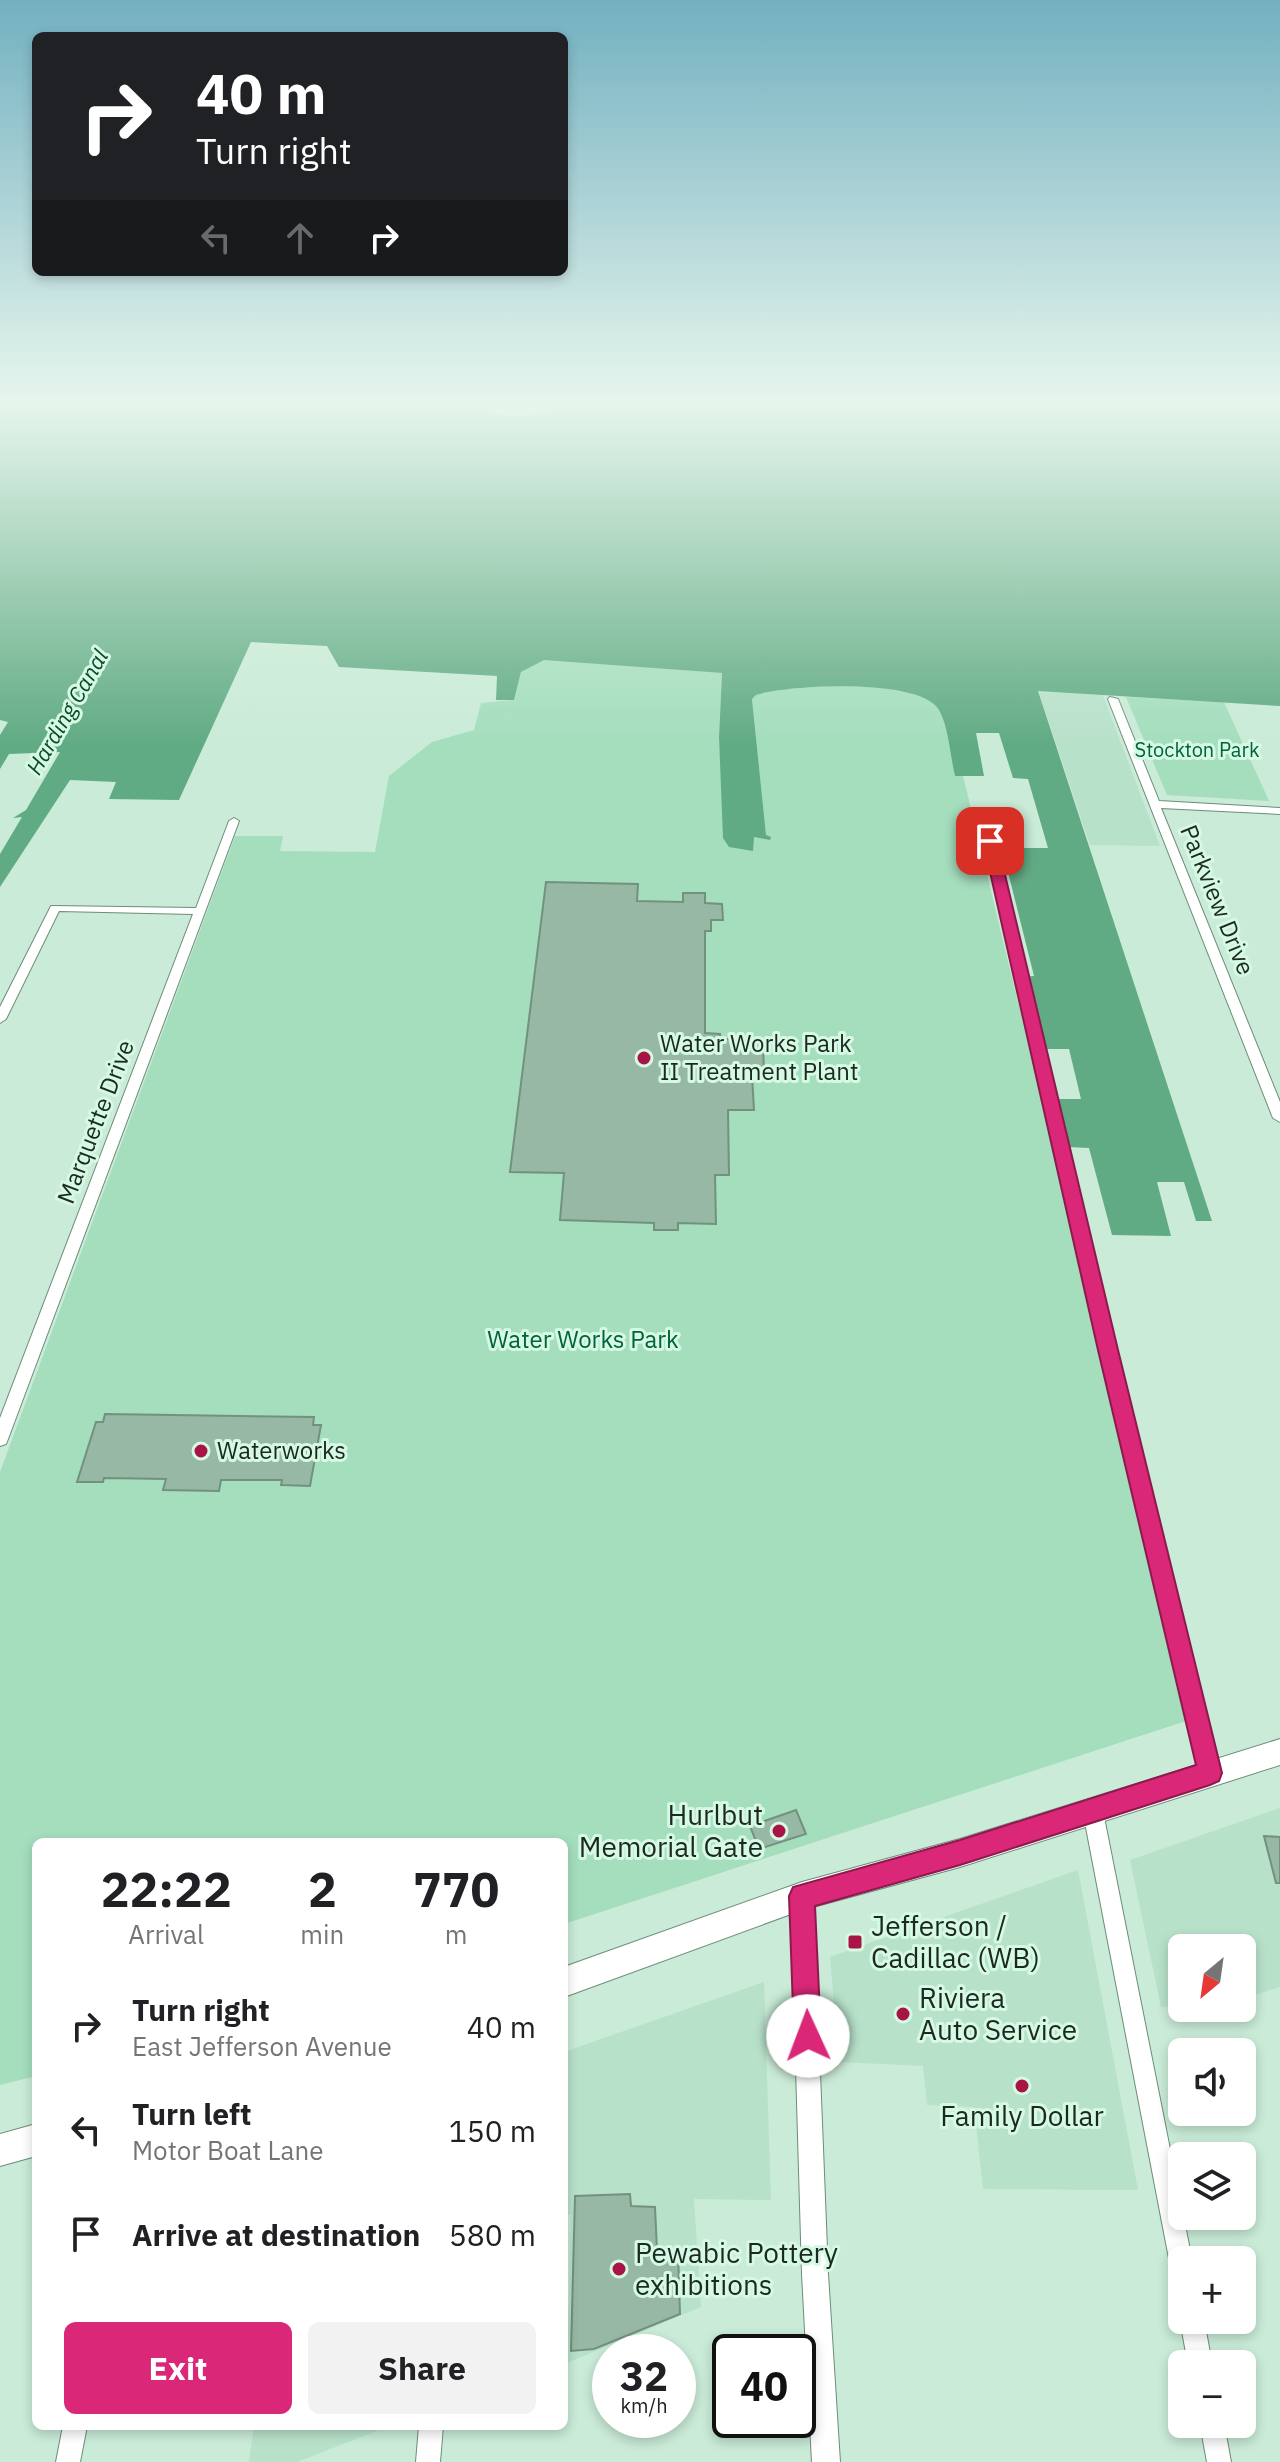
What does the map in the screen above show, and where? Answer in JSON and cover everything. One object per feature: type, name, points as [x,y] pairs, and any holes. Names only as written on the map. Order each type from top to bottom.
[{"type":"main road","points":[[568,1981],[802,1896],[1093,1812],[1280,1752]]},
{"type":"main road","points":[[0,2150],[32,2141]]},
{"type":"street","name":"Parkview Drive","points":[[1113,699],[1280,1118]]},
{"type":"street","points":[[1154,804],[1280,811]]},
{"type":"street","name":"Marquette Drive","points":[[0,1439],[234,821]]},
{"type":"street","points":[[990,841],[1210,1773]]},
{"type":"street","points":[[0,1019],[55,908],[200,911]]},
{"type":"street","points":[[1093,1812],[1178,2246]]},
{"type":"street","points":[[802,1896],[815,2274],[826,2462]]},
{"type":"street","points":[[68,2462],[74,2430]]},
{"type":"street","points":[[428,2462],[431,2430]]},
{"type":"street","points":[[1215,2438],[1219,2462]]},
{"type":"shaded area","points":[[1038,690],[1103,695],[1160,846],[1090,845]]},
{"type":"shaded area","points":[[1280,1808],[1280,1987],[1256,1995],[1256,1934],[1168,1934],[1168,2006],[1161,2007],[1130,1860]]},
{"type":"shaded area","points":[[1078,1870],[1138,2190],[983,2189],[974,2107],[927,2105],[923,2066],[839,2062],[830,1957]]},
{"type":"shaded area","points":[[764,1982],[771,2200],[694,2199],[701,2307],[636,2334],[592,2334],[592,2353],[568,2363],[571,2215],[568,2215],[568,2051]]},
{"type":"shaded area","points":[[253,2430],[379,2430],[297,2462],[249,2462]]},
{"type":"green space","name":"Water Works Park","points":[[544,659],[722,673],[721,773],[754,837],[770,840],[766,835],[752,699],[756,695],[823,686],[881,688],[927,699],[939,710],[955,776],[963,776],[1192,1719],[568,1923],[568,1838],[32,1838],[32,2077],[0,2085],[0,1472],[235,836],[283,836],[280,851],[375,852],[389,776],[432,742],[474,730],[481,703],[514,700],[521,672]]},
{"type":"green space","name":"Stockton Park","points":[[1126,697],[1224,702],[1269,801],[1167,795]]},
{"type":"water","name":"Harding Canal","points":[[0,514],[1280,514],[1280,706],[1038,691],[1212,1221],[1196,1221],[1184,1182],[1157,1182],[1171,1236],[1112,1235],[1089,1148],[1067,1147],[1054,1099],[1081,1099],[1069,1049],[1041,1049],[1023,977],[1034,976],[1002,848],[1048,848],[1028,779],[1013,778],[999,733],[976,733],[984,776],[955,776],[942,717],[927,699],[907,692],[852,686],[795,688],[756,695],[752,699],[766,835],[771,837],[770,840],[754,837],[753,851],[729,847],[723,838],[719,737],[722,673],[544,660],[521,672],[514,700],[496,700],[497,676],[339,667],[327,646],[251,642],[179,800],[109,799],[116,782],[70,780],[0,887],[0,854],[22,817],[13,818],[26,810],[60,752],[9,754],[0,769],[0,735],[8,722],[0,720]]},
{"type":"building","name":"Water Works Park II Treatment Plant","points":[[546,882],[638,884],[637,901],[683,902],[683,893],[705,893],[705,903],[722,904],[723,920],[711,920],[711,931],[705,931],[705,1033],[720,1034],[720,1039],[763,1040],[764,1077],[752,1076],[754,1110],[728,1110],[729,1175],[715,1175],[716,1224],[678,1223],[678,1230],[654,1230],[654,1223],[560,1220],[564,1173],[510,1172]]},
{"type":"building","name":"Waterworks","points":[[105,1414],[314,1417],[313,1425],[321,1425],[310,1486],[281,1485],[282,1480],[221,1480],[219,1491],[163,1490],[166,1479],[104,1478],[103,1482],[77,1482],[96,1422],[103,1422]]},
{"type":"building","name":"Hurlbut Memorial Gate","points":[[796,1810],[806,1834],[759,1849],[750,1826]]},
{"type":"building","points":[[1264,1836],[1280,1837],[1280,1883],[1276,1883]]},
{"type":"building","points":[[630,2194],[631,2206],[655,2207],[657,2250],[678,2251],[680,2314],[631,2334],[592,2334],[592,2349],[571,2351],[575,2196]]},
{"type":"place","name":"Water Works Park II Treatment Plant","points":[[644,1058]]},
{"type":"place","name":"Waterworks","points":[[201,1451]]},
{"type":"place","name":"Hurlbut Memorial Gate","points":[[779,1831]]},
{"type":"place","name":"Jefferson / Cadillac (WB)","points":[[855,1942]]},
{"type":"place","name":"Riviera Auto Service","points":[[903,2014]]},
{"type":"place","name":"Family Dollar","points":[[1022,2086]]},
{"type":"place","name":"Pewabic Pottery exhibitions","points":[[619,2269]]},
{"type":"route","points":[[808,2036],[802,1896],[960,1853],[1210,1773],[990,841]]}]
